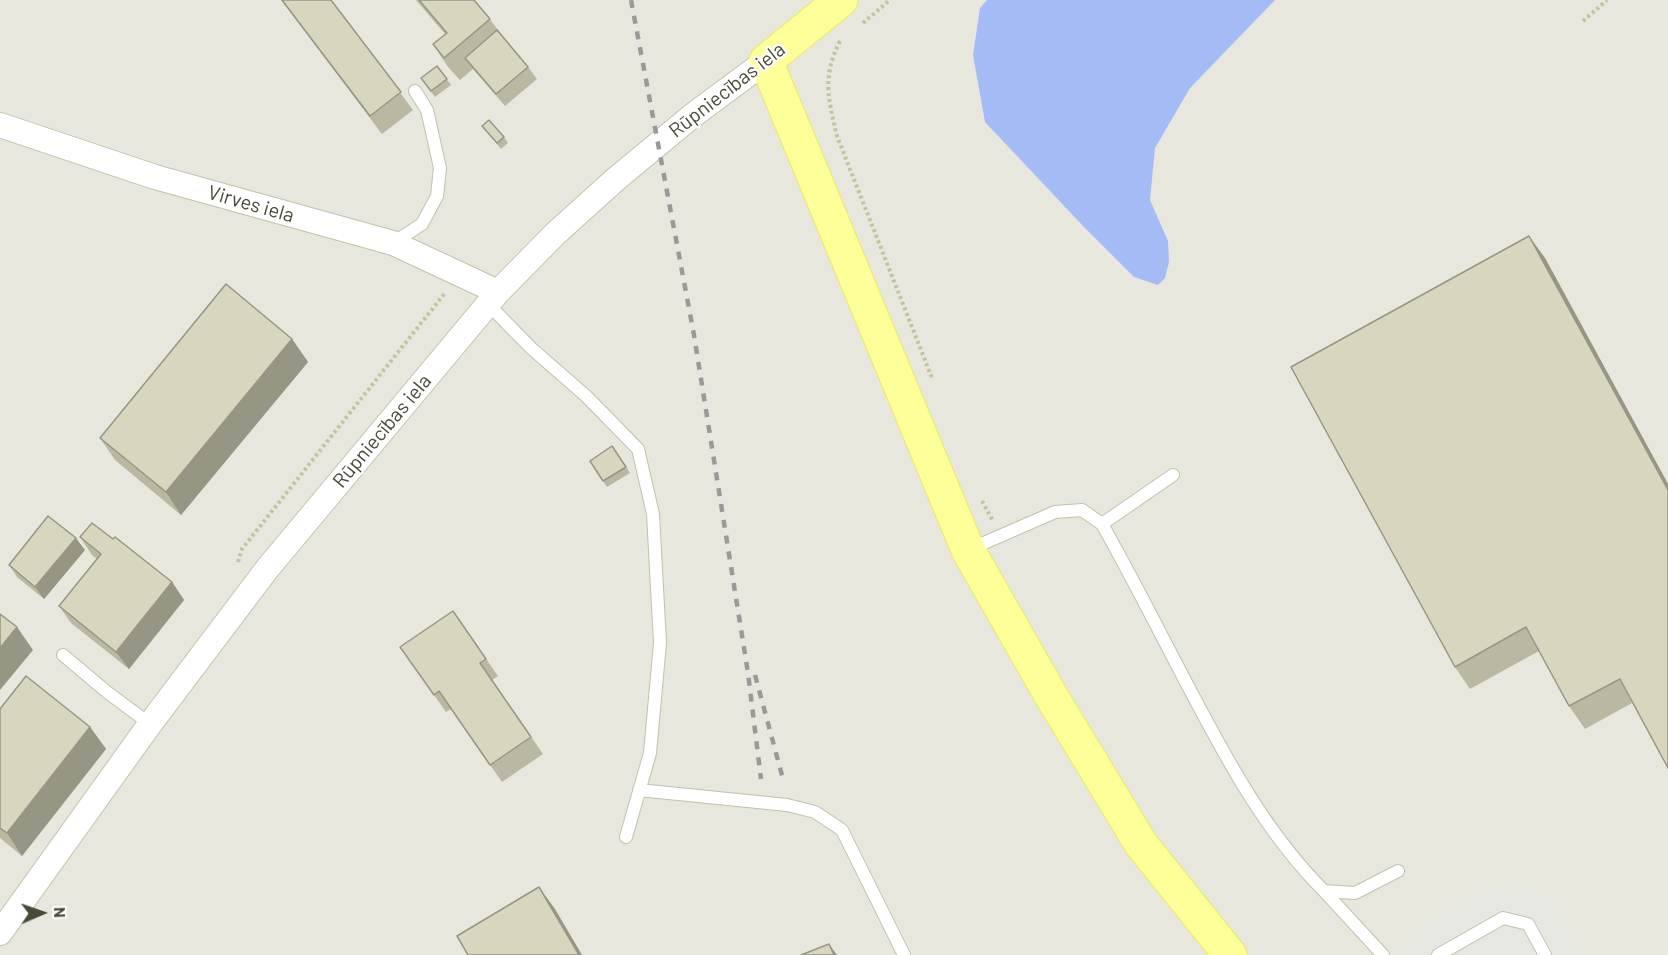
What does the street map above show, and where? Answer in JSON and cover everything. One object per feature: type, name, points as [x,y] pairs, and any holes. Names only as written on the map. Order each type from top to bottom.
[{"type":"main road","name":"Rūpniecības iela","points":[[766,61],[851,12]]},
{"type":"main road","points":[[766,61],[968,550],[1050,694],[1141,844],[1230,955]]},
{"type":"street","name":"Rūpniecības iela","points":[[0,933],[150,724],[267,569],[493,298],[555,234],[616,179],[692,116],[766,61]]},
{"type":"street","name":"Virves iela","points":[[0,125],[155,177],[393,243],[493,298]]},
{"type":"lane","points":[[393,243],[422,224],[437,196],[440,168],[427,110],[415,91]]},
{"type":"lane","points":[[493,298],[531,348],[586,396],[638,449],[653,514],[660,643],[650,753],[626,837]]},
{"type":"lane","points":[[1102,524],[1173,475]]},
{"type":"lane","points":[[968,550],[1055,512],[1082,510],[1102,524],[1224,754],[1275,834],[1304,871],[1383,955]]},
{"type":"lane","points":[[63,655],[107,693],[150,724]]},
{"type":"lane","points":[[639,790],[787,806],[816,812],[842,830],[904,955]]},
{"type":"lane","points":[[1324,891],[1355,893],[1398,871]]},
{"type":"lane","points":[[1438,955],[1503,918],[1527,924],[1545,955]]},
{"type":"path","points":[[851,12],[890,0]]},
{"type":"path","points":[[1583,21],[1607,0]]},
{"type":"path","points":[[847,35],[840,41],[828,72],[828,99],[837,136],[935,386]]},
{"type":"path","points":[[978,494],[1001,536]]},
{"type":"shaded area","points":[[0,0],[1668,0],[1668,955],[0,955]]},
{"type":"shaded area","points":[[1513,883],[1536,890],[1555,904],[1582,955],[1393,955],[1423,926],[1490,886]]},
{"type":"water","points":[[987,0],[1275,0],[1190,88],[1155,148],[1150,200],[1168,241],[1169,262],[1165,278],[1158,285],[1134,277],[985,122],[973,55],[980,8]]},
{"type":"building","points":[[282,0],[331,0],[401,92],[370,116]]},
{"type":"building","points":[[419,0],[474,0],[490,19],[444,58],[433,44],[447,33]]},
{"type":"building","points":[[497,30],[528,67],[496,94],[465,58]]},
{"type":"building","points":[[437,66],[447,79],[431,91],[421,78]]},
{"type":"building","points":[[489,120],[504,137],[497,143],[482,126]]},
{"type":"building","points":[[1529,236],[1668,490],[1668,768],[1620,679],[1569,706],[1526,627],[1455,667],[1291,367]]},
{"type":"building","points":[[226,284],[292,339],[166,492],[100,438]]},
{"type":"building","points":[[612,446],[626,467],[603,481],[590,461]]},
{"type":"building","points":[[48,516],[76,538],[35,587],[9,565]]},
{"type":"building","points":[[92,523],[113,539],[115,537],[172,582],[116,652],[59,606],[101,554],[80,537]]},
{"type":"building","points":[[453,611],[486,659],[480,663],[531,737],[490,765],[439,691],[434,695],[400,647]]},
{"type":"building","points":[[0,614],[17,627],[0,648]]},
{"type":"building","points":[[26,676],[90,727],[7,833],[0,828],[0,709]]},
{"type":"building","points":[[539,887],[579,955],[468,955],[457,936]]},
{"type":"building","points":[[829,944],[834,955],[801,955]]},
{"type":"railway","points":[[631,0],[694,335],[748,673],[761,779]]},
{"type":"railway","points":[[755,675],[783,779]]}]
